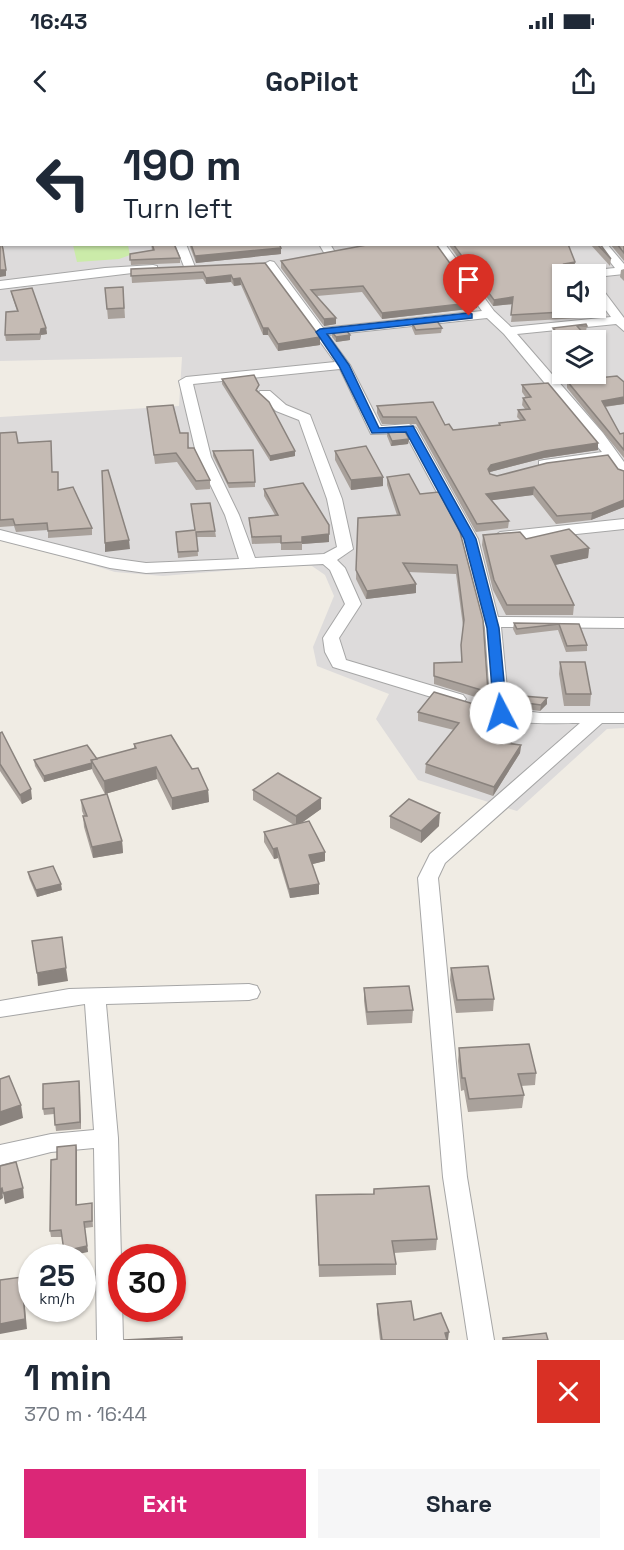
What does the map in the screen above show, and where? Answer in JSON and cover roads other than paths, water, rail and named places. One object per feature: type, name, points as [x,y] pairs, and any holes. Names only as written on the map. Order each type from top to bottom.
[{"type":"street","points":[[0,285],[105,271],[183,267],[180,246]]},
{"type":"street","points":[[440,246],[490,314],[508,331],[624,472]]},
{"type":"street","points":[[603,246],[624,271],[606,272]]},
{"type":"street","points":[[270,264],[344,365],[376,431],[409,428],[470,539],[491,622],[501,713]]},
{"type":"street","points":[[606,302],[622,323]]},
{"type":"street","points":[[320,332],[490,314]]},
{"type":"street","points":[[508,331],[622,323]]},
{"type":"street","points":[[248,561],[232,515],[204,457],[186,381],[344,365]]},
{"type":"street","points":[[0,535],[110,563],[146,568],[248,561],[327,559],[345,549],[344,539],[340,520],[304,418],[281,408],[265,394]]},
{"type":"street","points":[[525,470],[545,464],[611,455]]},
{"type":"street","points":[[470,539],[624,524]]},
{"type":"street","points":[[327,559],[337,568],[353,604],[331,638],[333,652],[339,663],[501,713],[540,718],[624,718]]},
{"type":"street","points":[[491,622],[624,622]]},
{"type":"street","points":[[481,1340],[455,1178],[428,878],[437,859],[596,719]]},
{"type":"street","points":[[0,1009],[69,998],[249,992]]},
{"type":"street","points":[[95,997],[106,1138],[110,1340]]},
{"type":"street","points":[[0,1155],[51,1143],[106,1138]]}]
